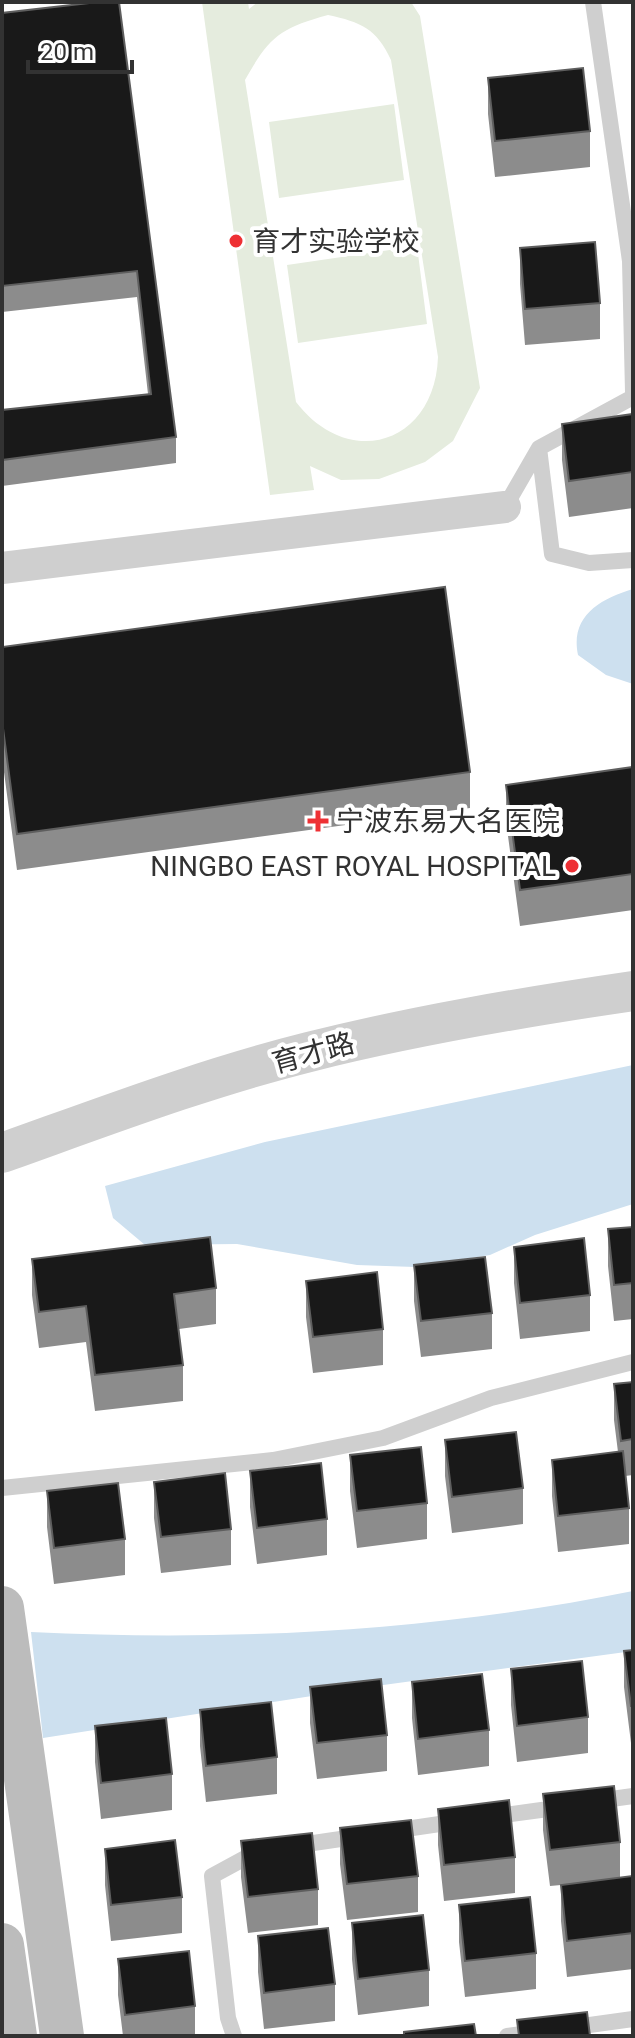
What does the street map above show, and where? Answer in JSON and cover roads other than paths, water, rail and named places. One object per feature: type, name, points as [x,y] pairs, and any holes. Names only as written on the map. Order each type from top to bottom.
[{"type":"main road","points":[[2,1608],[62,2036]]},
{"type":"main road","points":[[2,1945],[15,2036]]},
{"type":"street","points":[[2,568],[505,507]]},
{"type":"street","name":"育才路","points":[[2,1153],[123,1109],[307,1052],[476,1015],[633,991]]},
{"type":"lane","points":[[505,507],[539,448],[633,395],[630,261],[593,2]]},
{"type":"lane","points":[[539,448],[552,554],[589,563],[633,560]]},
{"type":"lane","points":[[2,1488],[273,1460],[383,1438],[491,1398],[633,1362]]},
{"type":"lane","points":[[234,2036],[228,2018],[212,1876],[250,1852],[633,1796]]},
{"type":"lane","points":[[507,2036],[633,2019]]},
{"type":"water","points":[[633,589],[633,684],[606,675],[578,655],[577,642],[578,630],[590,612],[609,598]]},
{"type":"water","points":[[633,1065],[633,1204],[535,1235],[490,1255],[415,1267],[357,1265],[237,1244],[145,1245],[113,1218],[105,1186],[265,1142]]},
{"type":"water","points":[[633,1591],[633,1651],[376,1686],[43,1738],[31,1632],[182,1635],[334,1630],[484,1616]]},
{"type":"place","name":"育才实验学校","points":[[236,241]]},
{"type":"place","name":"宁波东易大名医院","points":[[318,821]]},
{"type":"place","name":"NINGBO EAST ROYAL HOSPITAL","points":[[572,866]]}]
